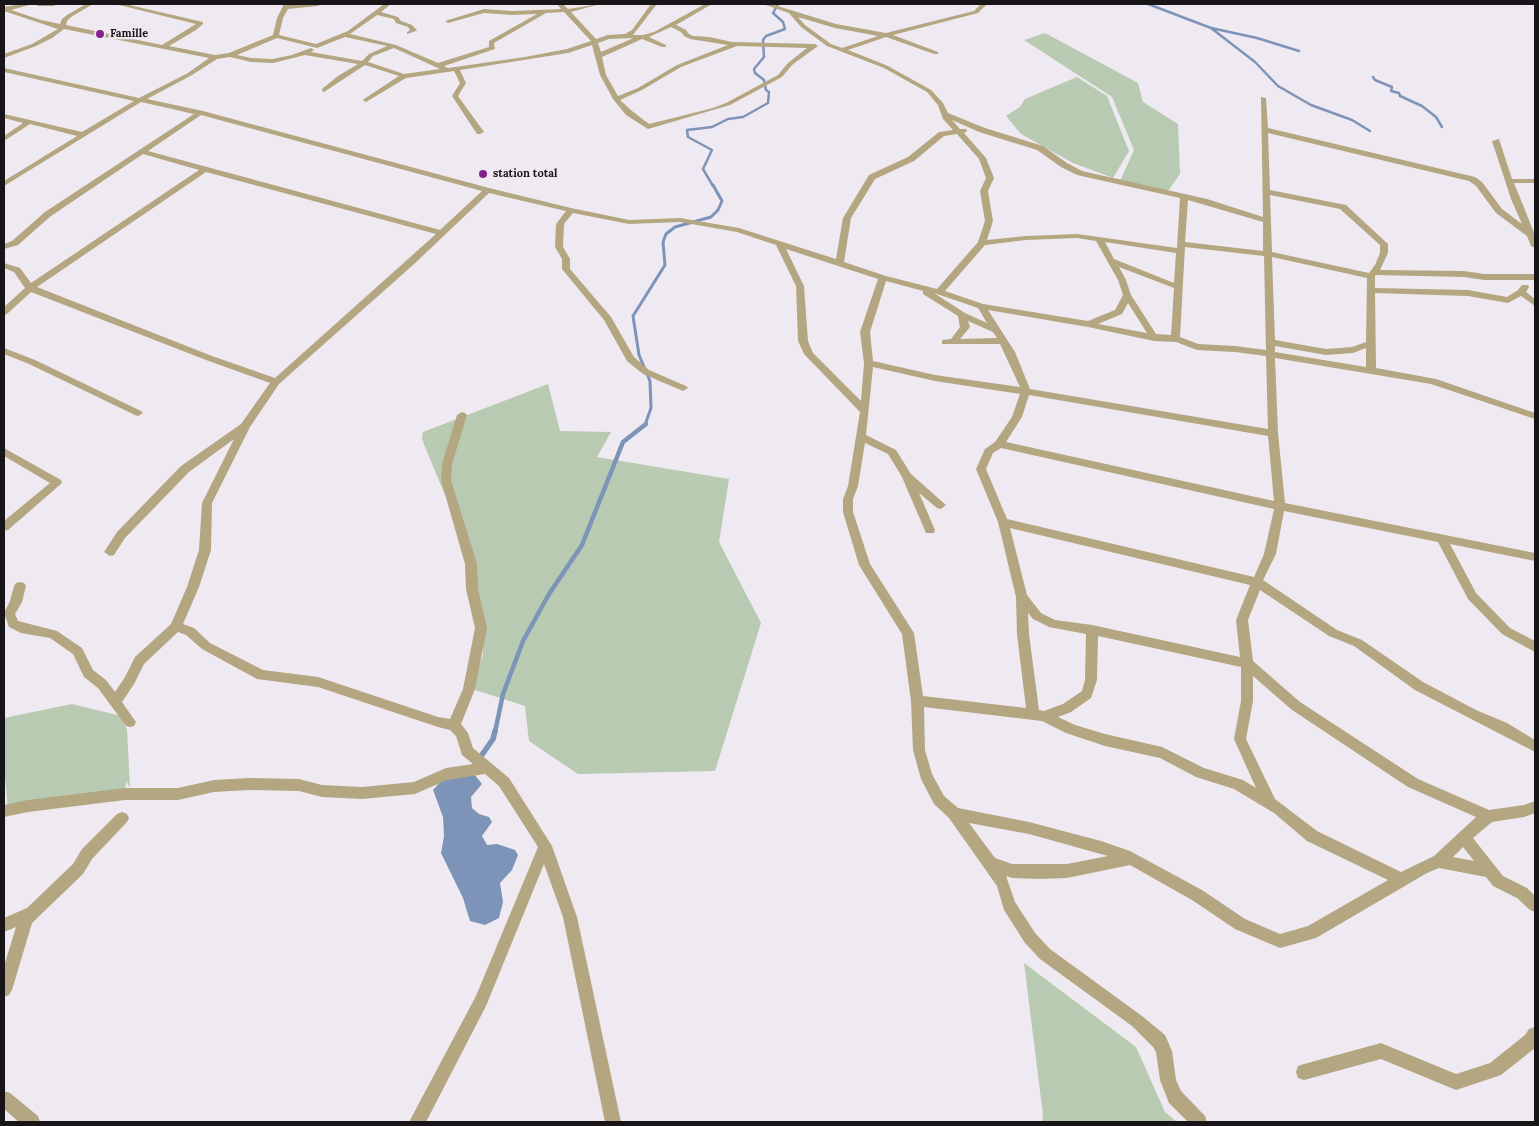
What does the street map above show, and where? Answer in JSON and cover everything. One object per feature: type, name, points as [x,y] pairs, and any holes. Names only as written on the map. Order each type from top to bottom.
[{"type":"street","points":[[5,7],[30,4]]},
{"type":"street","points":[[38,4],[54,4]]},
{"type":"street","points":[[4,56],[34,45],[61,30],[69,16],[90,4]]},
{"type":"street","points":[[118,4],[201,23],[194,30],[162,47]]},
{"type":"street","points":[[276,36],[280,18],[287,5],[318,4]]},
{"type":"street","points":[[230,55],[251,60],[273,61],[305,53],[317,46],[346,35],[388,4]]},
{"type":"street","points":[[560,4],[595,42],[603,75],[616,99],[629,113],[648,126],[715,109],[774,80],[813,46]]},
{"type":"street","points":[[448,20],[484,11],[512,13],[575,10],[597,4]]},
{"type":"street","points":[[627,36],[634,31],[654,4]]},
{"type":"street","points":[[366,100],[404,76],[526,59],[568,51],[608,38],[650,36],[709,4]]},
{"type":"street","points":[[766,4],[835,26],[886,35],[936,53]]},
{"type":"street","points":[[841,50],[886,35],[976,12],[984,4]]},
{"type":"street","points":[[5,7],[39,22],[215,57],[230,55],[276,36],[317,46]]},
{"type":"street","points":[[439,65],[493,48],[491,42],[546,11]]},
{"type":"street","points":[[792,12],[803,26],[826,43],[886,67],[924,87],[940,104],[945,115],[982,158],[990,178],[984,191],[989,221],[982,243],[939,292]]},
{"type":"street","points":[[376,13],[396,18],[398,22],[410,26],[414,30],[409,33]]},
{"type":"street","points":[[671,25],[684,30],[686,35],[692,38],[737,44],[813,46],[826,43]]},
{"type":"street","points":[[346,35],[394,46],[447,70]]},
{"type":"street","points":[[598,56],[642,37],[664,46]]},
{"type":"street","points":[[616,99],[640,89],[679,66],[737,44]]},
{"type":"street","points":[[324,90],[340,77],[364,63],[371,55],[394,46]]},
{"type":"street","points":[[305,53],[364,63],[404,76]]},
{"type":"street","points":[[4,184],[140,100],[190,74],[215,57]]},
{"type":"street","points":[[456,68],[462,83],[455,96],[480,132]]},
{"type":"street","points":[[4,70],[200,113],[487,190],[571,210],[629,222],[680,220],[739,230],[883,278],[939,292],[981,306],[1088,324],[1154,338],[1175,339],[1197,347],[1235,349],[1271,354],[1371,369],[1433,381],[1535,416]]},
{"type":"street","points":[[1263,98],[1265,220],[1268,254],[1273,433],[1280,506],[1270,554],[1256,582],[1242,620],[1247,663],[1247,701],[1240,739],[1270,803]]},
{"type":"street","points":[[4,247],[14,243],[48,214],[200,113]]},
{"type":"street","points":[[945,115],[981,130],[1040,148],[1064,165],[1080,172],[1204,201],[1265,220]]},
{"type":"street","points":[[4,116],[84,135]]},
{"type":"street","points":[[4,139],[29,122]]},
{"type":"street","points":[[839,264],[847,218],[872,177],[911,158],[942,134],[981,130]]},
{"type":"street","points":[[1265,130],[1472,179],[1479,184],[1499,212],[1532,236]]},
{"type":"street","points":[[1496,141],[1515,198],[1535,246]]},
{"type":"street","points":[[142,152],[440,233]]},
{"type":"street","points":[[4,312],[30,288],[205,169]]},
{"type":"street","points":[[4,176],[21,173]]},
{"type":"street","points":[[1510,181],[1535,181]]},
{"type":"street","points":[[115,702],[130,680],[139,661],[176,628],[193,587],[205,550],[207,503],[245,426],[276,382],[410,263],[487,190]]},
{"type":"street","points":[[1266,192],[1345,208],[1384,244],[1384,253],[1372,274],[1371,369]]},
{"type":"street","points":[[1175,339],[1184,197]]},
{"type":"street","points":[[571,210],[560,224],[559,247],[566,259],[566,269],[608,319],[630,359],[646,372],[683,388]]},
{"type":"street","points":[[982,243],[1055,236],[1077,236],[1181,248],[1268,254],[1372,274],[1446,273],[1484,277],[1533,277]]},
{"type":"street","points":[[1098,238],[1126,288],[1127,295],[1154,338]]},
{"type":"street","points":[[779,242],[800,286],[803,340],[809,354],[865,411]]},
{"type":"street","points":[[1111,261],[1178,287]]},
{"type":"street","points":[[6,267],[17,270],[30,288],[276,382]]},
{"type":"street","points":[[1371,290],[1468,293],[1508,300],[1521,292],[1533,277]]},
{"type":"street","points":[[883,278],[866,332],[869,363],[865,411],[853,486],[848,499],[848,512],[864,566],[908,633],[917,701],[919,750],[926,775],[939,800],[954,814],[1003,883],[1009,905],[1019,923],[1045,954],[1137,1020],[1158,1041],[1164,1051],[1168,1080],[1175,1097],[1199,1122]]},
{"type":"street","points":[[916,286],[962,315],[996,330]]},
{"type":"street","points":[[1521,292],[1535,303]]},
{"type":"street","points":[[1088,324],[1118,312],[1127,295]]},
{"type":"street","points":[[981,306],[1015,361],[1026,390],[1017,417],[998,444],[990,451],[981,469],[1003,522],[1022,597],[1023,634],[1038,715]]},
{"type":"street","points":[[962,315],[965,327],[949,341],[1003,341]]},
{"type":"street","points":[[1138,335],[1146,323]]},
{"type":"street","points":[[1271,342],[1316,350],[1353,350],[1371,343]]},
{"type":"street","points":[[1316,350],[1318,361]]},
{"type":"street","points":[[4,351],[138,412]]},
{"type":"street","points":[[869,363],[935,378],[1026,390],[1208,420],[1273,433]]},
{"type":"street","points":[[454,725],[469,689],[481,628],[472,589],[471,564],[446,480],[447,464],[462,415]]},
{"type":"street","points":[[110,552],[121,534],[184,469],[245,426]]},
{"type":"street","points":[[861,437],[892,452],[907,477],[930,530]]},
{"type":"street","points":[[998,444],[1280,506],[1535,557]]},
{"type":"street","points":[[4,451],[57,483],[4,526]]},
{"type":"street","points":[[907,477],[941,505]]},
{"type":"street","points":[[1003,522],[1256,582],[1333,633],[1358,642],[1419,686],[1472,714],[1502,727],[1535,746]]},
{"type":"street","points":[[1441,537],[1472,596],[1506,631],[1535,647]]},
{"type":"street","points":[[20,586],[16,602],[9,614],[13,624],[21,628],[53,634],[78,651],[88,674],[102,684],[130,722]]},
{"type":"street","points":[[1022,597],[1037,616],[1053,624],[1092,630],[1247,663],[1296,706],[1413,783],[1434,794],[1489,816],[1531,812]]},
{"type":"street","points":[[176,628],[190,630],[206,646],[261,675],[318,682],[438,722],[454,725],[462,733],[467,751],[504,782],[545,846],[570,917],[613,1122]]},
{"type":"street","points":[[1038,715],[1067,708],[1087,694],[1091,680],[1092,630]]},
{"type":"street","points":[[917,701],[1038,715],[1071,729],[1105,740],[1162,753],[1201,773],[1238,784],[1270,803],[1312,836],[1402,880]]},
{"type":"street","points":[[4,811],[28,806],[125,794],[178,794],[214,786],[249,784],[299,785],[322,791],[362,793],[414,788],[446,774],[486,768]]},
{"type":"street","points":[[954,814],[1029,828],[1101,847],[1130,858],[1197,895],[1240,924],[1280,941],[1311,933],[1422,868],[1438,861],[1489,816]]},
{"type":"street","points":[[4,990],[8,963],[22,927],[32,913],[78,869],[87,854],[122,818]]},
{"type":"street","points":[[1464,837],[1498,881],[1522,893],[1535,906]]},
{"type":"street","points":[[417,1122],[481,1001],[545,846]]},
{"type":"street","points":[[990,863],[1012,870],[1040,872],[1067,871],[1130,858]]},
{"type":"street","points":[[1438,861],[1490,871]]},
{"type":"street","points":[[4,926],[32,913]]},
{"type":"street","points":[[1304,1072],[1381,1052],[1456,1082],[1495,1069],[1531,1041],[1535,1035]]},
{"type":"street","points":[[4,1099],[32,1122]]},
{"type":"green space","points":[[1045,33],[1138,83],[1143,102],[1178,124],[1180,174],[1168,191],[1120,181],[1134,150],[1112,97],[1024,40]]},
{"type":"green space","points":[[1077,77],[1107,96],[1129,151],[1113,178],[1073,163],[1021,134],[1006,116],[1020,107],[1025,99]]},
{"type":"green space","points":[[548,384],[560,431],[611,432],[597,457],[729,479],[719,542],[761,623],[715,771],[578,774],[529,741],[525,706],[472,689],[483,654],[483,626],[473,562],[425,447],[422,438],[423,432]]},
{"type":"green space","points":[[72,704],[121,716],[127,730],[130,788],[126,781],[125,794],[8,810],[4,767],[4,718]]},
{"type":"green space","points":[[1024,963],[1136,1047],[1165,1112],[1177,1122],[1042,1122],[1043,1115]]},
{"type":"water","points":[[474,774],[482,784],[471,797],[472,808],[479,814],[489,817],[492,822],[482,836],[487,845],[497,844],[515,850],[518,855],[512,870],[500,883],[503,902],[499,918],[485,925],[470,921],[463,898],[441,853],[444,836],[443,817],[433,790],[441,781]]},
{"type":"waterway","points":[[713,186],[703,169],[712,150],[688,137],[687,130],[712,127],[728,119],[743,117],[768,103],[769,92],[766,90],[764,80],[755,73],[754,69],[764,57],[763,40],[766,36],[785,29],[783,22],[773,13],[778,4]]},
{"type":"waterway","points":[[1148,4],[1211,28]]},
{"type":"waterway","points":[[1211,28],[1257,38],[1299,51]]},
{"type":"waterway","points":[[1211,28],[1255,62],[1278,86],[1311,105],[1352,120],[1370,131]]},
{"type":"waterway","points":[[1373,77],[1375,80],[1392,87],[1391,91],[1399,93],[1400,96],[1422,106],[1436,117],[1442,127]]},
{"type":"waterway","points":[[645,425],[651,408],[650,381],[639,355],[633,316],[665,265],[663,242],[666,234],[675,227],[711,217],[718,210],[722,201],[713,185]]},
{"type":"waterway","points":[[495,732],[503,694],[523,641],[549,594],[582,545],[623,442],[645,425]]},
{"type":"waterway","points":[[479,759],[493,739],[495,731]]},
{"type":"place","name":"Famille","points":[[100,34]]},
{"type":"place","name":"station total","points":[[483,174]]}]
